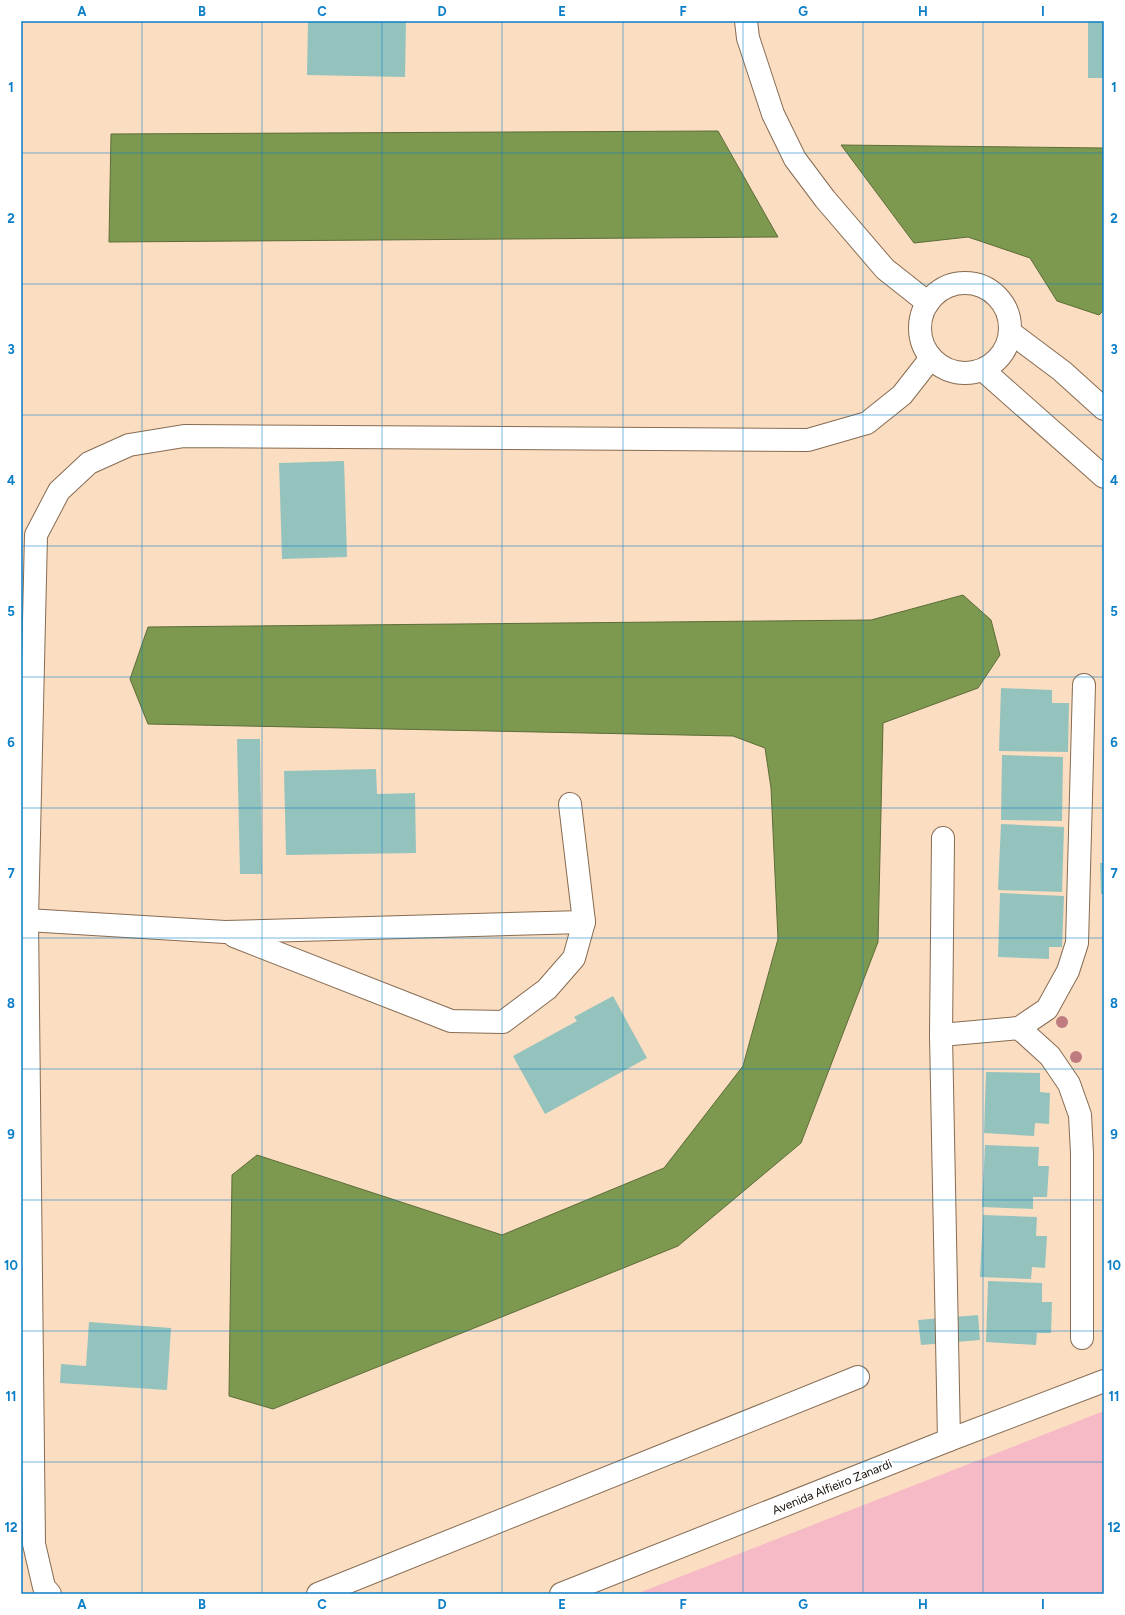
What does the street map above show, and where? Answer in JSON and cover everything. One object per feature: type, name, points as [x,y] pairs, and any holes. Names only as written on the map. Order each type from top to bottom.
[{"type":"street","points":[[746,21],[748,38],[773,114],[795,159],[825,199],[886,269],[928,303]]},
{"type":"street","points":[[966,283],[980,286],[993,292],[1003,304],[1009,317],[1010,332],[1007,344],[1001,355],[993,364],[983,370],[969,373],[955,372],[942,367],[931,358],[923,345],[920,331],[921,316],[928,303],[938,292],[951,285],[966,283]]},
{"type":"street","points":[[1010,332],[1062,371],[1104,409]]},
{"type":"street","points":[[50,1594],[44,1587],[34,1544],[27,920],[36,535],[59,491],[89,463],[129,445],[184,436],[808,440],[866,422],[902,395],[931,358]]},
{"type":"street","points":[[983,370],[1104,477]]},
{"type":"street","points":[[941,1034],[1019,1028],[1047,1009],[1068,971],[1077,943],[1084,685]]},
{"type":"street","points":[[225,932],[451,1021],[503,1022],[548,989],[574,958],[584,922],[570,804]]},
{"type":"street","points":[[943,838],[941,1034],[949,1440]]},
{"type":"street","points":[[27,920],[225,932],[584,922]]},
{"type":"street","points":[[1019,1028],[1050,1056],[1069,1084],[1080,1115],[1082,1153],[1082,1338]]},
{"type":"street","points":[[318,1594],[858,1377]]},
{"type":"street","name":"Avenida Alfieiro Zanardi","points":[[561,1594],[949,1440],[1104,1381]]},
{"type":"shaded area","points":[[718,131],[778,237],[109,242],[111,134]]},
{"type":"shaded area","points":[[841,145],[1104,148],[1104,310],[1099,315],[1057,301],[1030,258],[968,237],[914,243]]},
{"type":"shaded area","points":[[963,595],[991,620],[1000,655],[978,688],[883,723],[878,942],[801,1143],[678,1246],[273,1409],[229,1396],[232,1175],[257,1155],[502,1235],[664,1168],[743,1066],[778,939],[771,788],[765,748],[733,736],[148,724],[130,679],[148,627],[871,620]]},
{"type":"shaded area","points":[[1104,1411],[1104,1594],[636,1594]]},
{"type":"building","points":[[308,21],[406,21],[405,77],[307,75]]},
{"type":"building","points":[[1088,21],[1104,21],[1104,78],[1088,78]]},
{"type":"building","points":[[344,461],[347,557],[282,559],[279,463]]},
{"type":"building","points":[[1001,688],[1052,690],[1052,703],[1069,703],[1068,752],[999,751]]},
{"type":"building","points":[[237,739],[260,739],[262,874],[240,874]]},
{"type":"building","points":[[1002,755],[1063,757],[1062,821],[1001,820]]},
{"type":"building","points":[[376,769],[377,794],[415,793],[416,853],[286,855],[284,771]]},
{"type":"building","points":[[1001,824],[1064,827],[1062,892],[998,890]]},
{"type":"building","points":[[1100,863],[1104,863],[1104,894],[1101,894]]},
{"type":"building","points":[[1000,893],[1064,896],[1062,947],[1049,947],[1049,959],[998,957]]},
{"type":"building","points":[[613,996],[647,1058],[545,1114],[513,1056],[577,1021],[574,1017]]},
{"type":"building","points":[[986,1072],[1040,1073],[1040,1092],[1050,1093],[1049,1124],[1035,1123],[1034,1136],[984,1133]]},
{"type":"building","points":[[985,1145],[1039,1147],[1038,1166],[1049,1166],[1047,1197],[1033,1197],[1033,1209],[982,1207]]},
{"type":"building","points":[[983,1215],[1037,1217],[1036,1236],[1047,1236],[1045,1268],[1032,1267],[1031,1279],[980,1277]]},
{"type":"building","points":[[988,1281],[1042,1283],[1042,1302],[1052,1302],[1051,1333],[1037,1333],[1036,1345],[986,1342]]},
{"type":"building","points":[[978,1315],[980,1340],[921,1345],[918,1320]]},
{"type":"building","points":[[89,1322],[171,1328],[167,1390],[60,1383],[61,1364],[86,1366]]}]
